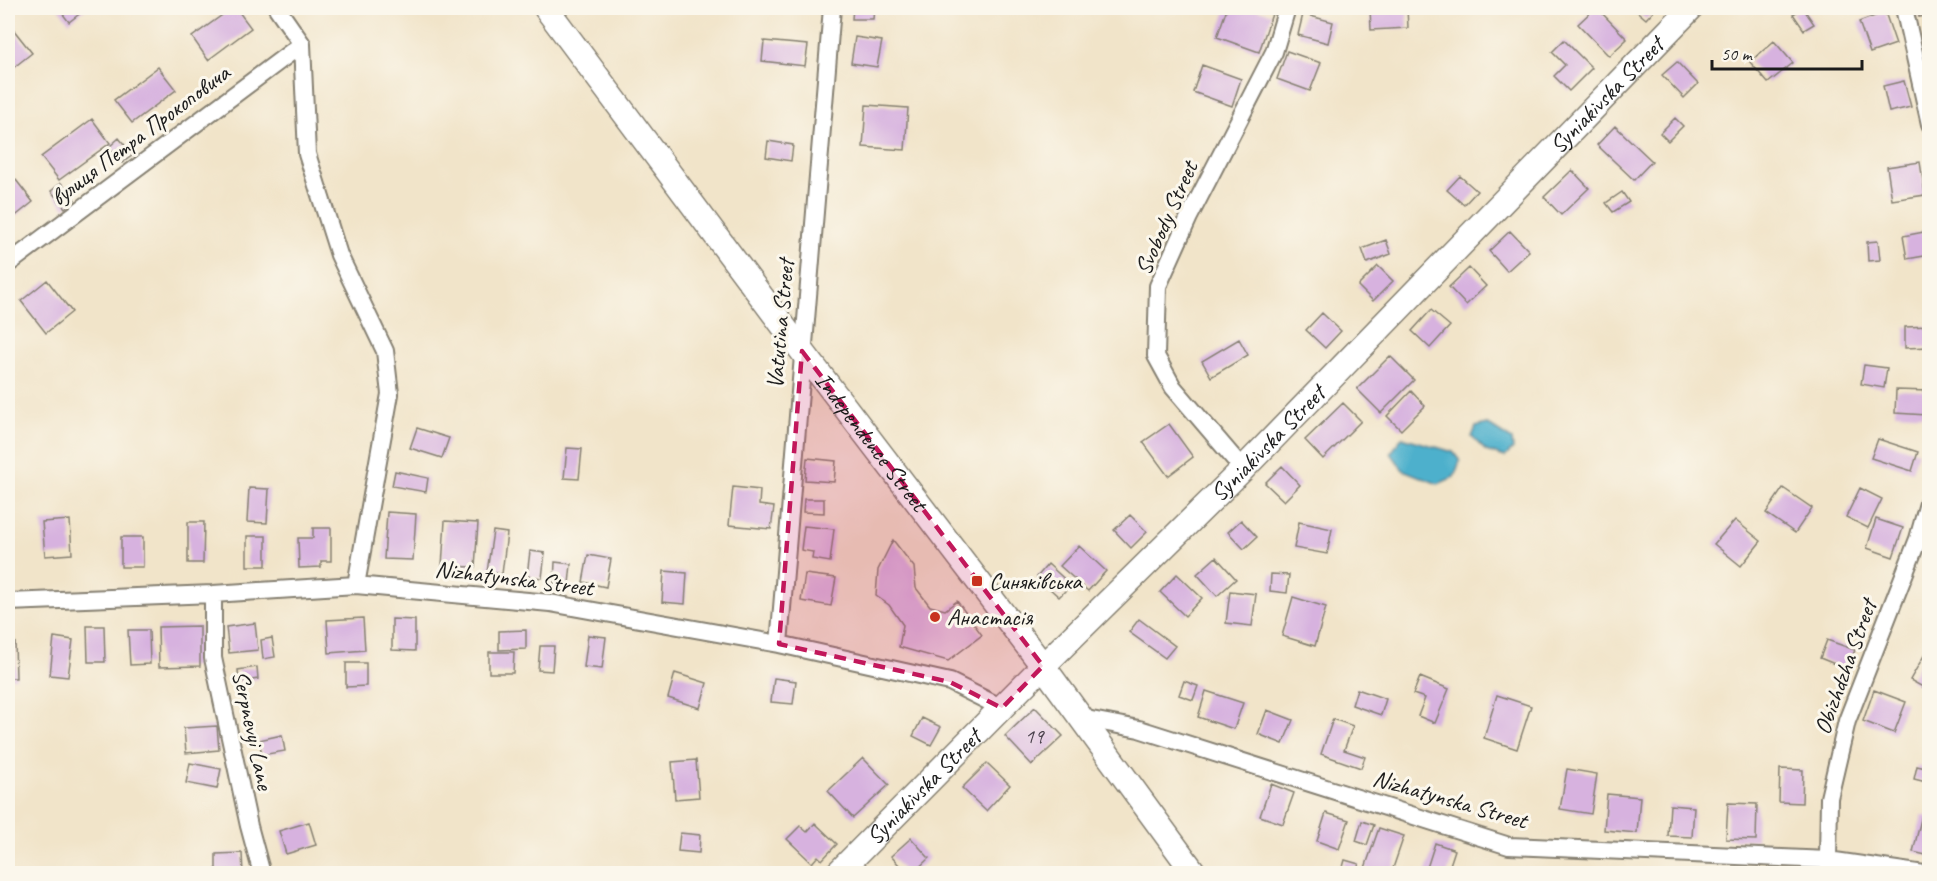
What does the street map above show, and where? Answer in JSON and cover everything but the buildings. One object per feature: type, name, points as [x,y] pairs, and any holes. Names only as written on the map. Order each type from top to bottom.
[{"type":"street","points":[[278,8],[302,44],[308,154],[339,255],[386,351],[390,394],[356,585]]},
{"type":"street","name":"Independence Street","points":[[546,8],[802,351],[1043,666],[1196,873]]},
{"type":"street","name":"Vatutina Street","points":[[779,644],[832,8]]},
{"type":"street","name":"Svobody Street","points":[[1243,469],[1173,387],[1156,356],[1158,286],[1189,217],[1274,52],[1287,8]]},
{"type":"street","name":"Syniakivska Street","points":[[837,873],[1243,469],[1691,8]]},
{"type":"street","points":[[1904,8],[1929,124]]},
{"type":"street","name":"вулиця Петра Прокоповича","points":[[8,264],[302,44]]},
{"type":"street","name":"Obizhdzha Street","points":[[1828,860],[1829,798],[1847,721],[1918,539],[1929,496]]},
{"type":"street","name":"Nizhatynska Street","points":[[8,602],[213,594],[356,585],[550,603],[779,644],[950,682],[1002,708]]},
{"type":"street","name":"Serpnevyi Lane","points":[[213,594],[213,658],[249,826],[262,873]]},
{"type":"street","name":"Nizhatynska Street","points":[[1081,718],[1139,729],[1509,846],[1828,860],[1924,873]]},
{"type":"highlighted area","points":[[802,351],[977,581],[1043,666],[1002,708],[950,682],[779,644]]},
{"type":"water","points":[[1487,424],[1512,440],[1513,449],[1505,457],[1486,451],[1472,437],[1476,427]]},
{"type":"water","points":[[1402,437],[1453,452],[1460,461],[1454,477],[1438,484],[1403,470],[1391,453]]},
{"type":"place","name":"Синяківська","points":[[977,581]]},
{"type":"place","name":"Анастасія","points":[[935,617]]}]
